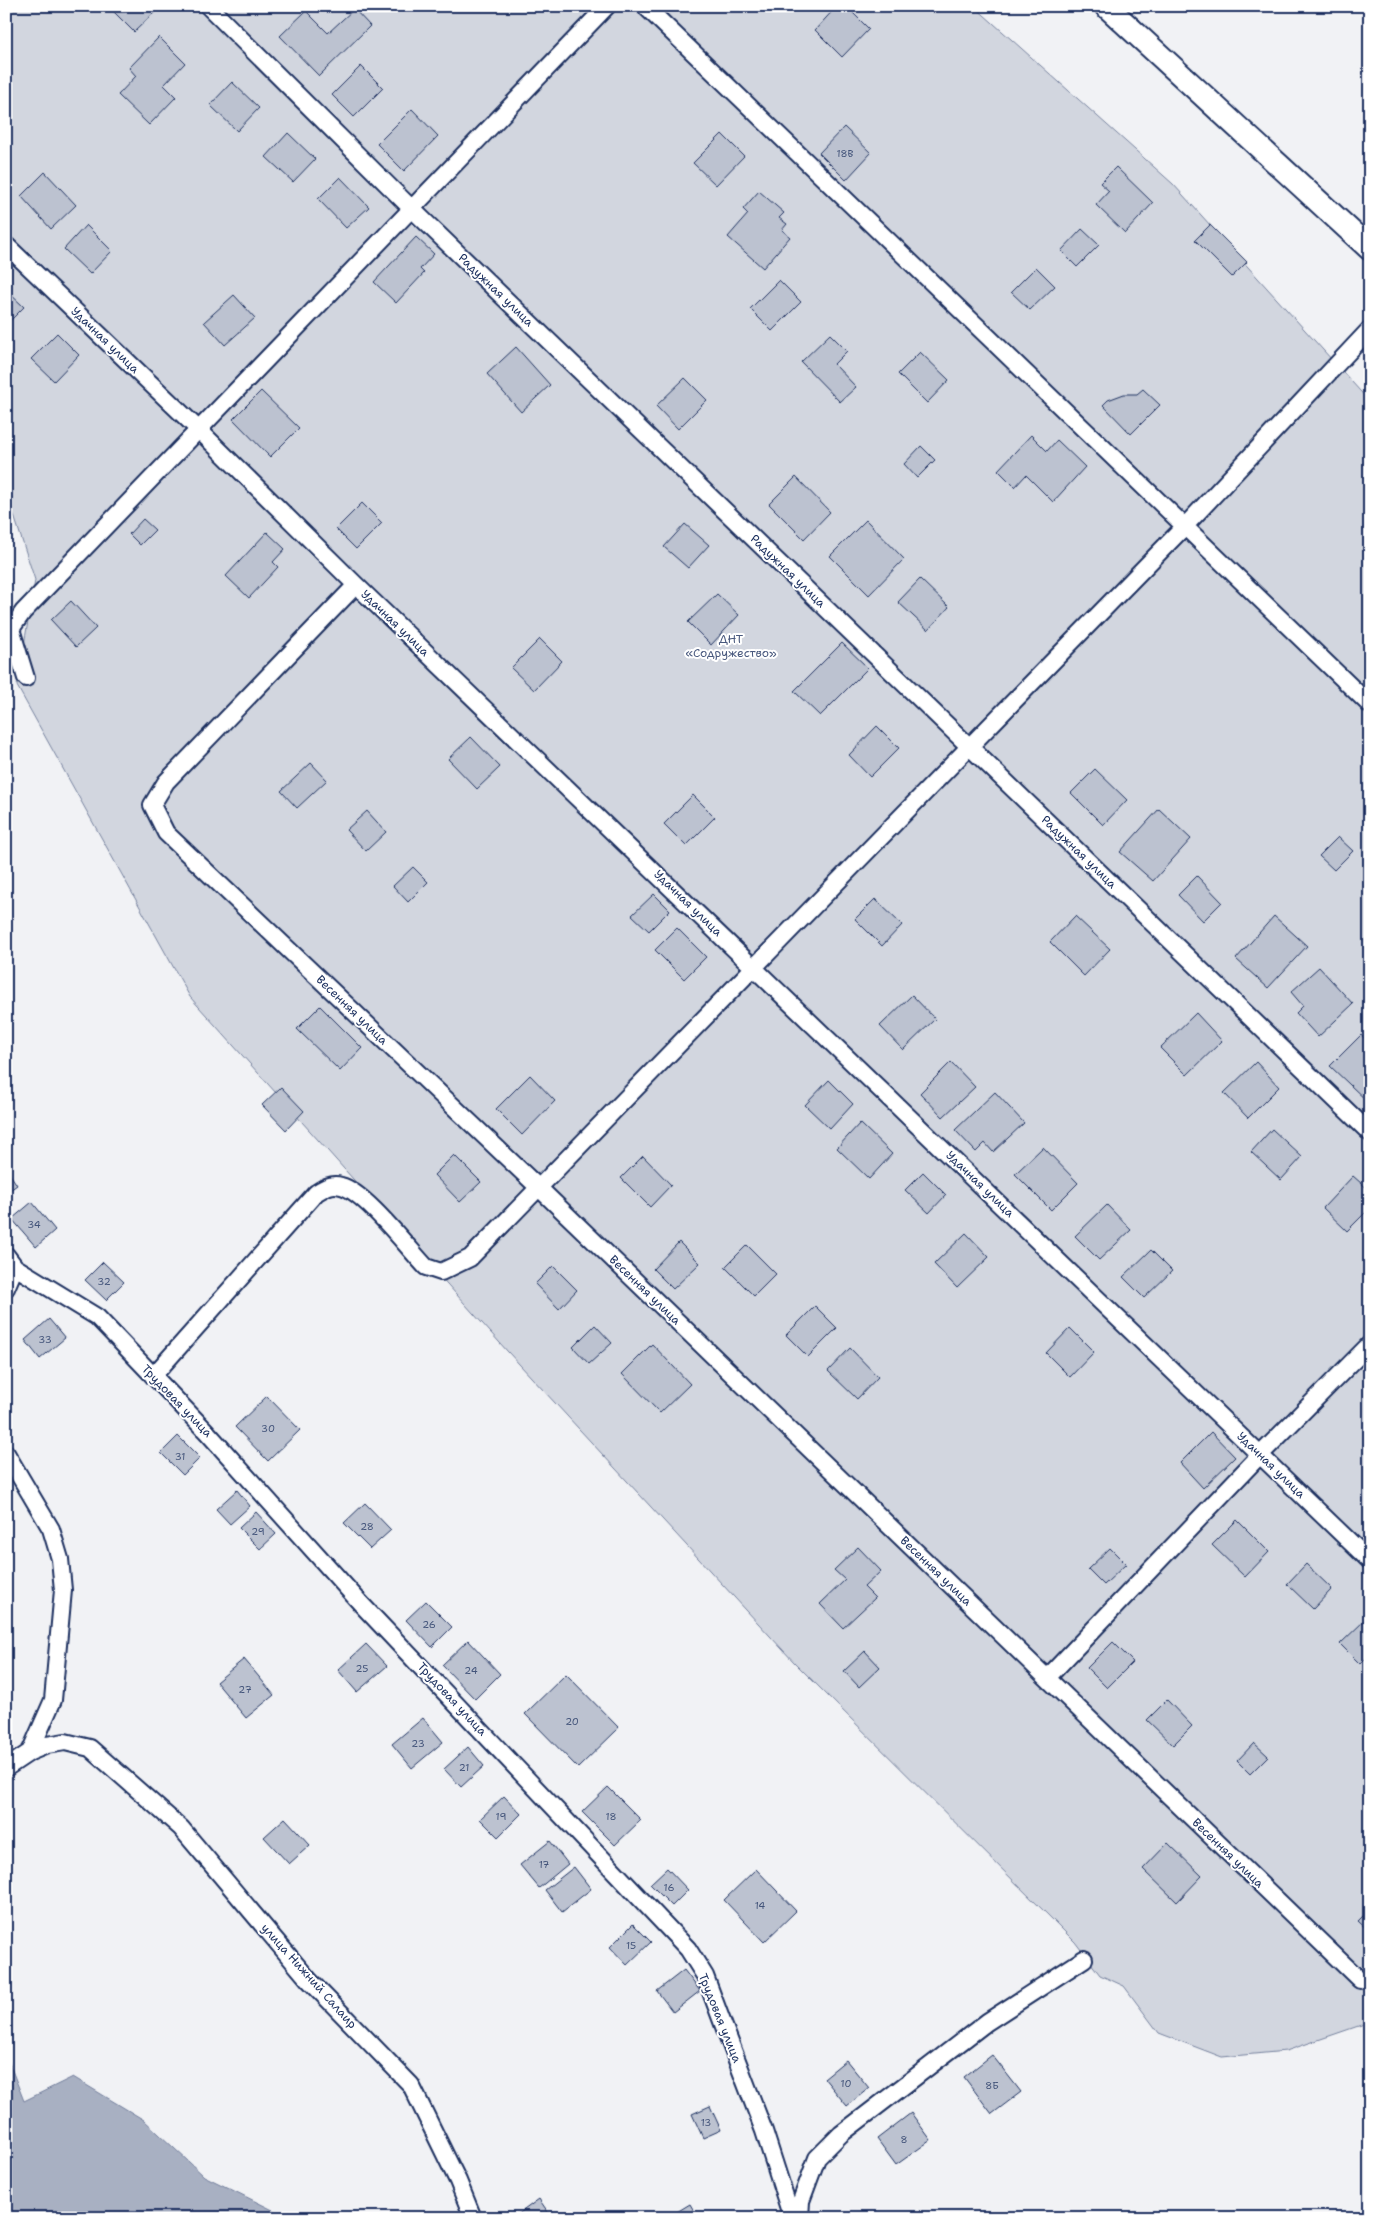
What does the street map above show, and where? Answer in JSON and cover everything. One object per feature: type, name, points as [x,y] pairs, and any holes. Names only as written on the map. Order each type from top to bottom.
[{"type":"street","name":"Радужная улица","points":[[208,6],[412,209],[1370,1133]]},
{"type":"street","points":[[26,678],[11,629],[23,612],[607,6]]},
{"type":"street","points":[[645,6],[1370,705]]},
{"type":"street","points":[[1106,6],[1370,249]]},
{"type":"street","name":"Удачная улица","points":[[6,245],[200,430],[356,585],[1370,1561]]},
{"type":"street","points":[[153,1376],[316,1193],[328,1185],[341,1186],[359,1194],[426,1267],[441,1272],[470,1258],[1185,526],[1370,329]]},
{"type":"street","name":"Весенняя улица","points":[[356,585],[166,782],[152,805],[166,833],[539,1188],[1360,1980]]},
{"type":"street","points":[[6,1288],[11,1261]]},
{"type":"street","name":"Трудовая улица","points":[[11,1261],[97,1317],[206,1431],[364,1607],[688,1949],[705,1976],[764,2131],[792,2218]]},
{"type":"street","points":[[1047,1678],[1260,1455],[1370,1344]]},
{"type":"street","points":[[6,1453],[51,1529],[60,1559],[63,1590],[53,1700],[30,1752]]},
{"type":"street","name":"улица Нижний Салаир","points":[[6,1768],[30,1752],[48,1745],[65,1742],[90,1748],[181,1828],[309,1980],[411,2085],[458,2181],[473,2218]]},
{"type":"street","points":[[800,2218],[801,2201],[817,2158],[841,2134],[987,2022],[1084,1959]]},
{"type":"green space","name":"ДНТ «Содружество»","points":[[6,6],[974,6],[1173,184],[1370,402],[1370,2022],[1286,2051],[1222,2057],[1159,2033],[1124,1986],[1100,1975],[1075,1942],[794,1662],[508,1352],[190,997],[17,686],[35,580],[6,491]]},
{"type":"water","points":[[6,2055],[24,2101],[73,2077],[144,2120],[204,2176],[289,2218],[6,2218]]},
{"type":"building","points":[[108,6],[152,6],[156,11],[134,32]]},
{"type":"building","points":[[837,6],[846,6],[869,29],[842,57],[815,30]]},
{"type":"building","points":[[354,9],[370,26],[319,76],[280,36],[306,11],[328,33]]},
{"type":"building","points":[[159,37],[185,63],[164,85],[176,97],[149,125],[118,95],[136,76],[129,68]]},
{"type":"building","points":[[361,66],[383,88],[354,117],[332,95]]},
{"type":"building","points":[[232,82],[259,108],[237,131],[210,105]]},
{"type":"building","points":[[412,109],[438,136],[404,171],[377,144]]},
{"type":"building","points":[[844,127],[871,153],[846,180],[819,153]]},
{"type":"building","points":[[288,133],[315,159],[293,182],[266,157]]},
{"type":"building","points":[[722,134],[744,156],[716,185],[693,163]]},
{"type":"building","points":[[1116,167],[1153,203],[1125,233],[1096,205],[1109,191],[1100,183]]},
{"type":"building","points":[[45,172],[76,205],[51,229],[21,196]]},
{"type":"building","points":[[340,177],[369,207],[346,228],[318,199]]},
{"type":"building","points":[[759,191],[784,213],[779,218],[787,224],[782,230],[790,237],[763,268],[728,237],[748,214],[743,209]]},
{"type":"building","points":[[86,225],[112,251],[90,274],[64,249]]},
{"type":"building","points":[[1210,225],[1247,262],[1232,277],[1195,240]]},
{"type":"building","points":[[1082,229],[1099,245],[1077,267],[1061,251]]},
{"type":"building","points":[[416,237],[434,254],[420,269],[424,273],[396,303],[374,282]]},
{"type":"building","points":[[1036,267],[1055,286],[1030,310],[1011,292]]},
{"type":"building","points":[[779,280],[801,302],[772,331],[750,309]]},
{"type":"building","points":[[6,290],[24,307],[6,325]]},
{"type":"building","points":[[234,295],[255,318],[225,345],[204,322]]},
{"type":"building","points":[[57,333],[79,355],[54,381],[31,359]]},
{"type":"building","points":[[830,334],[847,351],[834,364],[856,387],[840,402],[801,362]]},
{"type":"building","points":[[516,347],[550,385],[521,412],[487,374]]},
{"type":"building","points":[[920,352],[949,380],[927,403],[898,374]]},
{"type":"building","points":[[685,378],[707,400],[678,429],[656,406]]},
{"type":"building","points":[[1143,389],[1160,405],[1131,434],[1103,405],[1108,400],[1124,394],[1137,394]]},
{"type":"building","points":[[261,391],[299,428],[270,457],[233,419]]},
{"type":"building","points":[[1031,435],[1047,451],[1057,440],[1085,467],[1053,502],[1026,475],[1015,487],[998,470]]},
{"type":"building","points":[[921,446],[935,460],[917,478],[904,464]]},
{"type":"building","points":[[796,477],[830,512],[804,539],[769,504]]},
{"type":"building","points":[[362,503],[382,523],[356,549],[336,529]]},
{"type":"building","points":[[143,519],[155,530],[140,545],[129,534]]},
{"type":"building","points":[[866,520],[904,559],[869,595],[830,556]]},
{"type":"building","points":[[685,524],[709,545],[688,568],[664,547]]},
{"type":"building","points":[[267,532],[285,549],[273,562],[278,567],[249,598],[226,576]]},
{"type":"building","points":[[920,579],[949,607],[928,630],[898,602]]},
{"type":"building","points":[[717,594],[739,615],[711,645],[688,622]]},
{"type":"building","points":[[71,601],[96,628],[76,647],[51,620]]},
{"type":"building","points":[[540,639],[562,661],[534,690],[511,668]]},
{"type":"building","points":[[842,643],[868,668],[820,716],[794,691]]},
{"type":"building","points":[[877,726],[899,748],[870,777],[849,755]]},
{"type":"building","points":[[471,737],[500,767],[477,789],[448,759]]},
{"type":"building","points":[[311,763],[327,780],[297,808],[281,791]]},
{"type":"building","points":[[1095,769],[1127,800],[1103,825],[1071,793]]},
{"type":"building","points":[[693,795],[715,817],[686,846],[664,824]]},
{"type":"building","points":[[1159,809],[1191,839],[1153,881],[1120,852]]},
{"type":"building","points":[[367,811],[386,832],[366,851],[346,830]]},
{"type":"building","points":[[1338,837],[1353,851],[1334,870],[1319,856]]},
{"type":"building","points":[[413,867],[428,882],[408,902],[393,886]]},
{"type":"building","points":[[1197,876],[1222,902],[1203,921],[1178,895]]},
{"type":"building","points":[[654,894],[670,910],[649,931],[632,915]]},
{"type":"building","points":[[875,899],[902,925],[882,946],[855,919]]},
{"type":"building","points":[[1075,916],[1110,949],[1084,976],[1050,942]]},
{"type":"building","points":[[1274,916],[1307,946],[1268,988],[1236,959]]},
{"type":"building","points":[[677,928],[706,957],[684,979],[655,950]]},
{"type":"building","points":[[1319,967],[1353,1004],[1318,1037],[1296,1013],[1303,1006],[1291,992]]},
{"type":"building","points":[[912,995],[935,1019],[903,1050],[880,1026]]},
{"type":"building","points":[[320,1006],[362,1048],[340,1071],[297,1029]]},
{"type":"building","points":[[1196,1013],[1222,1041],[1187,1075],[1160,1048]]},
{"type":"building","points":[[1361,1035],[1370,1043],[1370,1104],[1330,1066]]},
{"type":"building","points":[[951,1062],[975,1087],[943,1117],[920,1093]]},
{"type":"building","points":[[1256,1062],[1279,1087],[1248,1118],[1224,1093]]},
{"type":"building","points":[[530,1075],[555,1101],[522,1135],[496,1109]]},
{"type":"building","points":[[829,1080],[853,1104],[830,1129],[805,1105]]},
{"type":"building","points":[[281,1087],[304,1111],[286,1130],[262,1105]]},
{"type":"building","points":[[995,1092],[1024,1123],[993,1152],[985,1143],[976,1152],[955,1130]]},
{"type":"building","points":[[860,1123],[892,1154],[869,1179],[837,1148]]},
{"type":"building","points":[[1272,1129],[1302,1157],[1281,1180],[1251,1152]]},
{"type":"building","points":[[1043,1147],[1078,1183],[1051,1210],[1015,1174]]},
{"type":"building","points":[[454,1155],[481,1182],[460,1202],[434,1175]]},
{"type":"building","points":[[643,1156],[671,1185],[650,1207],[621,1178]]},
{"type":"building","points":[[6,1168],[17,1185],[6,1193]]},
{"type":"building","points":[[923,1172],[946,1195],[929,1213],[905,1190]]},
{"type":"building","points":[[1353,1176],[1370,1191],[1370,1208],[1347,1231],[1323,1208]]},
{"type":"building","points":[[32,1202],[55,1230],[36,1247],[12,1219]]},
{"type":"building","points":[[1107,1205],[1131,1230],[1099,1260],[1075,1236]]},
{"type":"building","points":[[966,1233],[989,1257],[957,1288],[934,1264]]},
{"type":"building","points":[[679,1242],[700,1263],[673,1289],[653,1269]]},
{"type":"building","points":[[747,1245],[776,1274],[754,1296],[725,1267]]},
{"type":"building","points":[[1151,1250],[1172,1271],[1144,1298],[1123,1277]]},
{"type":"building","points":[[103,1262],[124,1282],[106,1300],[85,1280]]},
{"type":"building","points":[[553,1266],[577,1290],[559,1309],[535,1284]]},
{"type":"building","points":[[815,1306],[837,1328],[808,1357],[786,1335]]},
{"type":"building","points":[[49,1319],[65,1338],[40,1359],[25,1340]]},
{"type":"building","points":[[595,1325],[612,1343],[589,1364],[573,1347]]},
{"type":"building","points":[[1070,1328],[1094,1352],[1070,1377],[1046,1353]]},
{"type":"building","points":[[652,1344],[690,1384],[660,1413],[622,1374]]},
{"type":"building","points":[[850,1348],[878,1377],[857,1399],[828,1371]]},
{"type":"building","points":[[267,1396],[300,1430],[268,1461],[235,1427]]},
{"type":"building","points":[[1211,1432],[1235,1457],[1203,1488],[1180,1463]]},
{"type":"building","points":[[178,1436],[200,1458],[183,1475],[161,1453]]},
{"type":"building","points":[[237,1490],[250,1506],[230,1524],[216,1509]]},
{"type":"building","points":[[365,1503],[391,1530],[370,1549],[344,1523]]},
{"type":"building","points":[[256,1512],[276,1534],[260,1549],[239,1528]]},
{"type":"building","points":[[1237,1520],[1269,1552],[1245,1577],[1212,1545]]},
{"type":"building","points":[[858,1547],[881,1571],[864,1587],[875,1598],[843,1628],[820,1604],[845,1580],[834,1570]]},
{"type":"building","points":[[1110,1548],[1126,1564],[1104,1585],[1088,1569]]},
{"type":"building","points":[[1306,1564],[1332,1589],[1313,1609],[1287,1584]]},
{"type":"building","points":[[426,1601],[452,1627],[432,1647],[406,1620]]},
{"type":"building","points":[[1366,1619],[1370,1622],[1370,1654],[1360,1664],[1340,1644]]},
{"type":"building","points":[[468,1640],[500,1674],[475,1699],[442,1665]]},
{"type":"building","points":[[1113,1642],[1133,1662],[1107,1688],[1087,1668]]},
{"type":"building","points":[[366,1644],[387,1666],[357,1692],[338,1670]]},
{"type":"building","points":[[865,1651],[880,1667],[859,1687],[844,1671]]},
{"type":"building","points":[[244,1659],[274,1695],[246,1718],[216,1682]]},
{"type":"building","points":[[566,1674],[619,1728],[578,1768],[525,1714]]},
{"type":"building","points":[[1167,1700],[1192,1726],[1173,1745],[1147,1720]]},
{"type":"building","points":[[423,1718],[443,1742],[412,1768],[392,1744]]},
{"type":"building","points":[[1254,1743],[1268,1756],[1250,1774],[1237,1761]]},
{"type":"building","points":[[468,1747],[484,1766],[461,1787],[444,1769]]},
{"type":"building","points":[[608,1787],[641,1820],[615,1845],[582,1812]]},
{"type":"building","points":[[504,1796],[521,1814],[498,1837],[480,1819]]},
{"type":"building","points":[[285,1818],[310,1845],[289,1864],[264,1837]]},
{"type":"building","points":[[550,1841],[568,1864],[539,1888],[520,1865]]},
{"type":"building","points":[[1168,1843],[1202,1876],[1177,1902],[1143,1869]]},
{"type":"building","points":[[574,1867],[591,1889],[562,1912],[545,1890]]},
{"type":"building","points":[[667,1868],[688,1890],[672,1906],[650,1884]]},
{"type":"building","points":[[756,1869],[796,1911],[764,1942],[724,1900]]},
{"type":"building","points":[[1370,1909],[1370,1932],[1358,1921]]},
{"type":"building","points":[[633,1924],[651,1942],[627,1965],[610,1947]]},
{"type":"building","points":[[684,1970],[700,1991],[673,2012],[657,1991]]},
{"type":"building","points":[[992,2055],[1021,2092],[992,2114],[964,2077]]},
{"type":"building","points":[[846,2060],[869,2088],[847,2106],[824,2078]]},
{"type":"building","points":[[710,2106],[721,2130],[703,2138],[692,2114]]},
{"type":"building","points":[[911,2113],[931,2140],[896,2165],[877,2139]]},
{"type":"building","points":[[539,2199],[552,2218],[513,2218]]},
{"type":"building","points":[[690,2204],[698,2218],[667,2218]]}]
